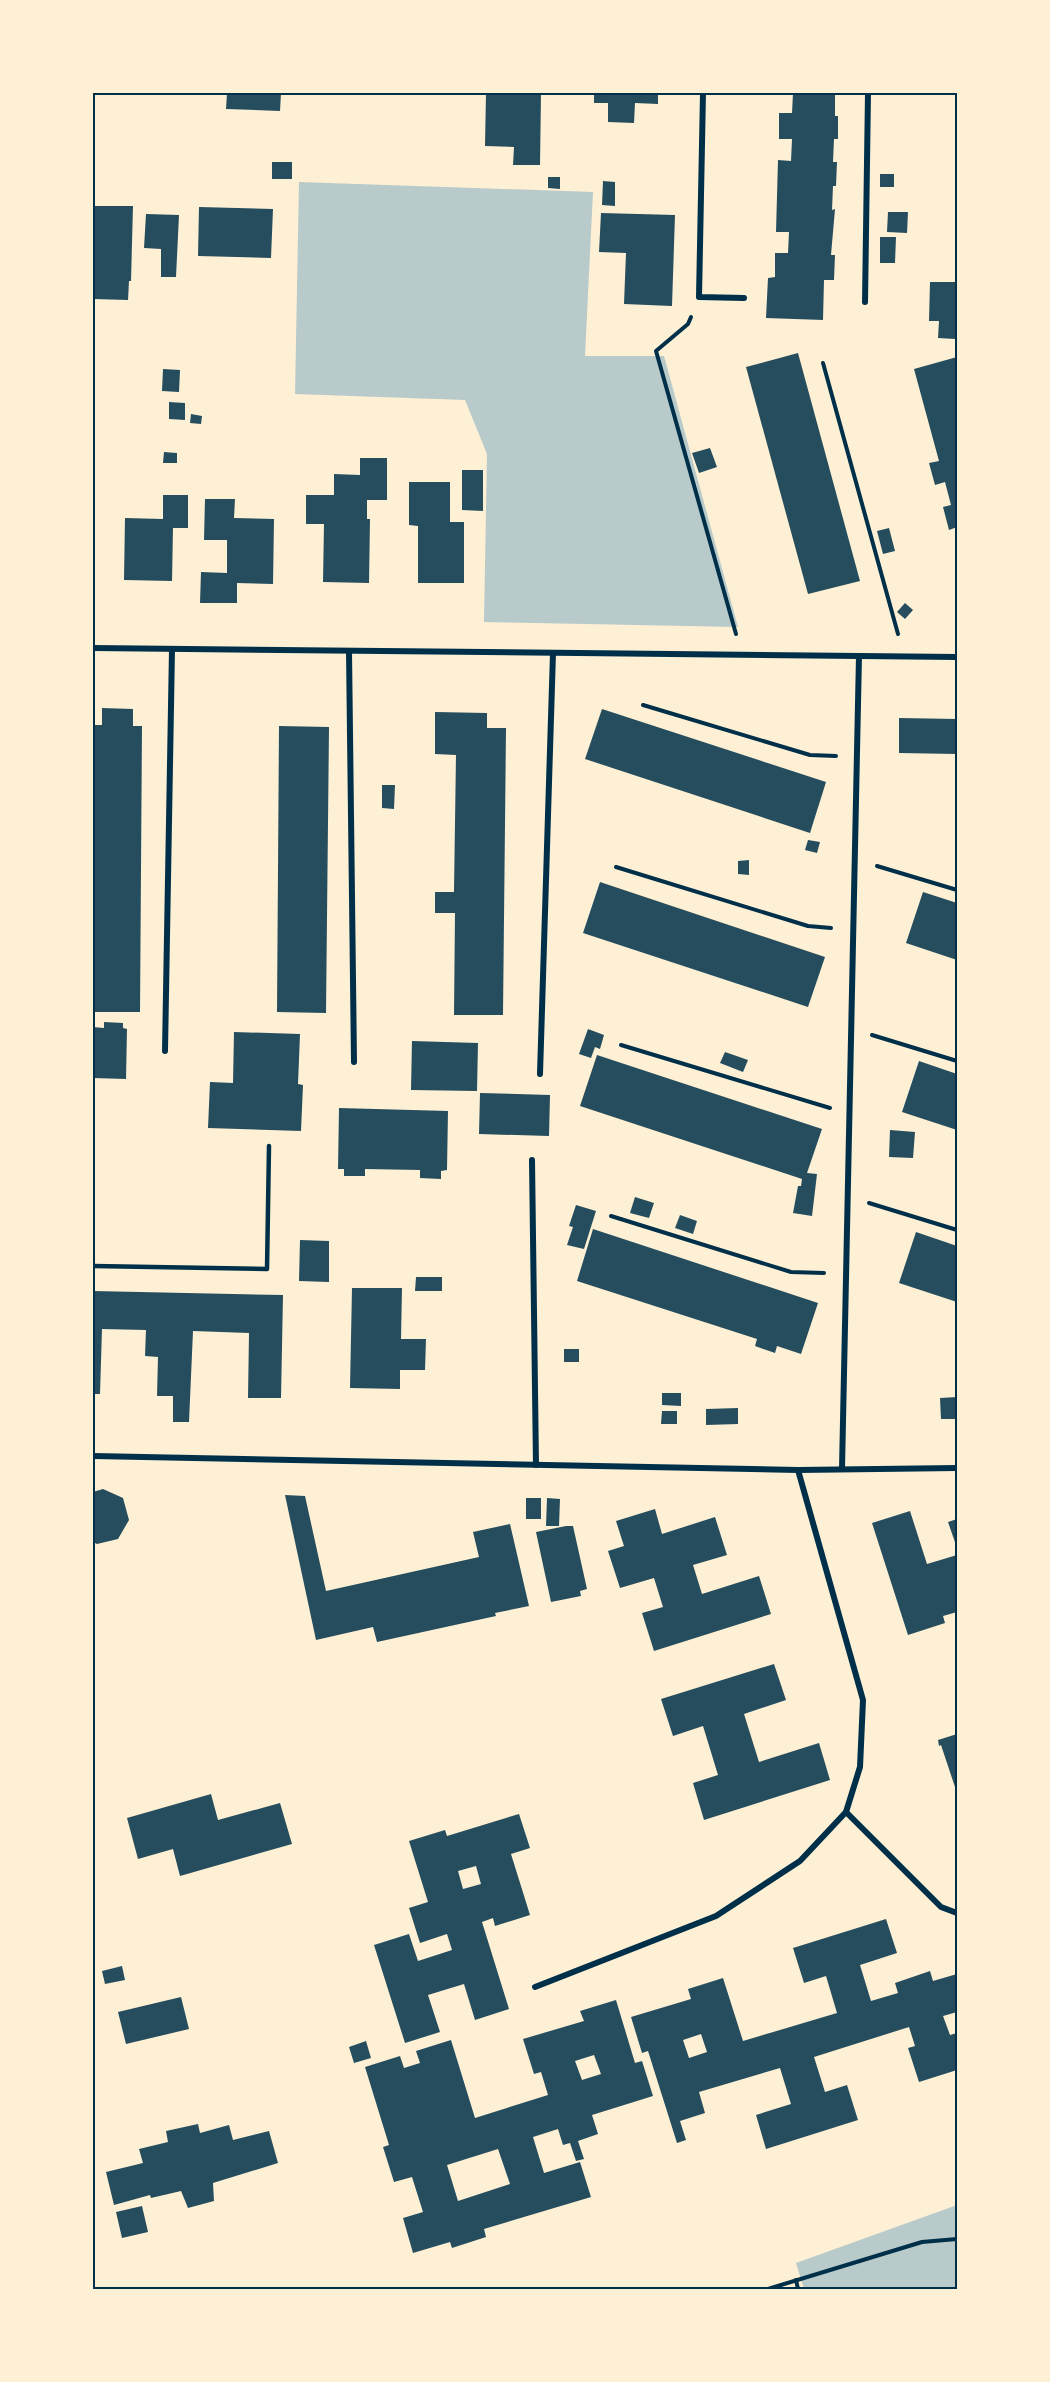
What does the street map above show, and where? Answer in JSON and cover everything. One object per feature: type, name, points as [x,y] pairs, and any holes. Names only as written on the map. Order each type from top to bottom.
[{"type":"street","points":[[703,93],[699,297],[744,298]]},
{"type":"street","points":[[865,302],[868,93]]},
{"type":"street","points":[[93,648],[957,657]]},
{"type":"street","points":[[165,1051],[172,649]]},
{"type":"street","points":[[349,651],[354,1062]]},
{"type":"street","points":[[540,1074],[553,653]]},
{"type":"street","points":[[842,1468],[859,656]]},
{"type":"street","points":[[532,1160],[536,1465]]},
{"type":"street","points":[[93,1456],[798,1470],[957,1468]]},
{"type":"street","points":[[535,1987],[716,1916],[800,1862],[846,1812],[860,1767],[863,1700],[798,1470]]},
{"type":"street","points":[[846,1812],[941,1907],[957,1913]]},
{"type":"lane","points":[[93,1266],[267,1269],[269,1146]]},
{"type":"path","points":[[699,297],[688,324],[656,351],[741,654]]},
{"type":"path","points":[[823,363],[904,657]]},
{"type":"path","points":[[643,705],[810,755]]},
{"type":"path","points":[[855,859],[957,890]]},
{"type":"path","points":[[616,867],[808,926],[853,929]]},
{"type":"path","points":[[851,1029],[957,1061]]},
{"type":"path","points":[[621,1045],[825,1108],[850,1109]]},
{"type":"path","points":[[848,1197],[957,1230]]},
{"type":"path","points":[[611,1216],[791,1272],[846,1274]]},
{"type":"path","points":[[768,2289],[922,2242],[957,2239]]},
{"type":"path","points":[[796,2280],[798,2289]]},
{"type":"shaded area","points":[[299,182],[593,192],[585,356],[664,356],[738,627],[484,622],[487,454],[465,400],[295,394]]},
{"type":"shaded area","points":[[957,2205],[957,2289],[804,2289],[796,2263]]},
{"type":"building","points":[[227,93],[281,93],[280,111],[226,109]]},
{"type":"building","points":[[486,93],[541,93],[540,165],[513,165],[514,147],[485,146]]},
{"type":"building","points":[[594,93],[658,93],[658,104],[635,103],[634,123],[608,122],[608,103],[594,103]]},
{"type":"building","points":[[793,93],[835,93],[838,139],[834,139],[833,162],[837,162],[832,210],[835,209],[831,255],[835,255],[834,280],[824,280],[823,320],[766,318],[768,278],[775,277],[775,253],[788,253],[789,232],[776,232],[778,160],[791,161],[792,139],[779,139],[779,113],[792,113]]},
{"type":"building","points":[[272,162],[292,162],[292,179],[272,179]]},
{"type":"building","points":[[880,174],[894,174],[894,187],[880,187]]},
{"type":"building","points":[[548,177],[560,177],[560,189],[548,188]]},
{"type":"building","points":[[603,181],[615,182],[615,206],[602,205]]},
{"type":"building","points":[[93,206],[133,206],[131,281],[129,281],[128,300],[93,299]]},
{"type":"building","points":[[199,207],[273,209],[271,258],[198,256]]},
{"type":"building","points":[[888,212],[908,212],[907,233],[887,232]]},
{"type":"building","points":[[601,213],[675,215],[672,306],[624,304],[626,253],[599,252]]},
{"type":"building","points":[[146,214],[179,215],[176,277],[161,277],[161,249],[144,248]]},
{"type":"building","points":[[880,237],[896,237],[895,263],[880,263]]},
{"type":"building","points":[[930,282],[957,282],[955,339],[938,338],[939,321],[929,321]]},
{"type":"building","points":[[798,353],[860,581],[808,594],[746,367]]},
{"type":"building","points":[[957,357],[957,527],[949,530],[943,507],[951,505],[945,482],[935,485],[929,463],[939,461],[914,369]]},
{"type":"building","points":[[163,369],[180,370],[179,392],[162,391]]},
{"type":"building","points":[[169,402],[185,403],[185,420],[169,419]]},
{"type":"building","points":[[191,414],[202,416],[201,424],[190,423]]},
{"type":"building","points":[[710,448],[717,467],[699,473],[692,453]]},
{"type":"building","points":[[164,452],[177,453],[177,463],[163,463]]},
{"type":"building","points":[[360,458],[387,458],[387,500],[367,500],[367,519],[370,519],[369,583],[323,582],[324,524],[306,524],[306,495],[334,495],[334,474],[360,475]]},
{"type":"building","points":[[462,470],[483,470],[483,511],[462,510]]},
{"type":"building","points":[[409,482],[450,482],[450,522],[464,522],[464,583],[418,583],[418,526],[409,525]]},
{"type":"building","points":[[163,495],[188,495],[188,528],[173,528],[172,581],[124,580],[125,518],[163,519]]},
{"type":"building","points":[[205,499],[235,499],[234,518],[274,519],[273,584],[237,583],[237,603],[200,603],[201,572],[227,573],[227,540],[204,540]]},
{"type":"building","points":[[889,528],[895,551],[883,554],[877,531]]},
{"type":"building","points":[[905,603],[913,610],[905,619],[897,612]]},
{"type":"building","points":[[102,708],[133,709],[133,726],[142,726],[140,1012],[93,1012],[93,725],[102,725]]},
{"type":"building","points":[[602,709],[826,782],[810,833],[585,759]]},
{"type":"building","points":[[435,712],[487,713],[487,728],[506,728],[503,1015],[454,1015],[455,913],[435,913],[435,892],[454,892],[456,755],[435,754]]},
{"type":"building","points":[[899,718],[957,719],[957,754],[899,753]]},
{"type":"building","points":[[279,726],[329,727],[326,1013],[277,1012]]},
{"type":"building","points":[[382,785],[395,785],[394,809],[382,808]]},
{"type":"building","points":[[808,840],[820,842],[817,853],[805,850]]},
{"type":"building","points":[[749,860],[749,875],[738,874],[738,861]]},
{"type":"building","points":[[600,882],[825,957],[808,1007],[583,933]]},
{"type":"building","points":[[923,892],[957,903],[957,960],[906,943]]},
{"type":"building","points":[[104,1022],[123,1023],[123,1028],[127,1029],[126,1079],[93,1078],[93,1027],[104,1028]]},
{"type":"building","points":[[588,1029],[604,1035],[600,1049],[595,1047],[591,1058],[579,1054]]},
{"type":"building","points":[[234,1032],[300,1034],[298,1084],[303,1085],[301,1131],[208,1128],[210,1082],[233,1083]]},
{"type":"building","points":[[412,1041],[478,1043],[477,1091],[411,1090]]},
{"type":"building","points":[[725,1052],[748,1060],[743,1072],[720,1063]]},
{"type":"building","points":[[597,1055],[822,1129],[807,1173],[817,1174],[812,1216],[793,1213],[798,1186],[801,1186],[802,1179],[580,1106]]},
{"type":"building","points":[[919,1061],[957,1074],[957,1130],[902,1112]]},
{"type":"building","points":[[480,1093],[550,1095],[549,1136],[479,1134]]},
{"type":"building","points":[[339,1108],[448,1111],[447,1170],[441,1171],[441,1179],[420,1178],[420,1170],[365,1169],[365,1176],[344,1176],[344,1169],[338,1169]]},
{"type":"building","points":[[890,1130],[915,1132],[913,1158],[889,1157]]},
{"type":"building","points":[[635,1197],[654,1203],[649,1218],[630,1213]]},
{"type":"building","points":[[576,1205],[596,1211],[584,1249],[567,1245],[573,1227],[569,1226]]},
{"type":"building","points":[[680,1215],[697,1221],[693,1234],[675,1228]]},
{"type":"building","points":[[593,1229],[818,1303],[801,1354],[777,1346],[775,1353],[755,1346],[757,1339],[577,1281]]},
{"type":"building","points":[[916,1232],[957,1246],[957,1302],[899,1283]]},
{"type":"building","points":[[300,1240],[329,1241],[329,1282],[299,1281]]},
{"type":"building","points":[[416,1277],[442,1277],[442,1291],[415,1291]]},
{"type":"building","points":[[352,1288],[402,1288],[401,1339],[426,1339],[425,1370],[400,1370],[400,1389],[350,1388]]},
{"type":"building","points":[[93,1291],[283,1295],[281,1398],[248,1398],[249,1333],[193,1331],[189,1422],[173,1422],[173,1396],[157,1396],[158,1357],[145,1356],[146,1330],[102,1329],[100,1394],[93,1394]]},
{"type":"building","points":[[564,1349],[579,1349],[579,1362],[564,1362]]},
{"type":"building","points":[[662,1393],[681,1393],[681,1406],[662,1405]]},
{"type":"building","points":[[957,1397],[957,1419],[941,1419],[940,1398]]},
{"type":"building","points":[[738,1408],[738,1424],[706,1425],[706,1409]]},
{"type":"building","points":[[662,1411],[677,1411],[677,1424],[661,1424]]},
{"type":"building","points":[[103,1489],[123,1498],[129,1520],[118,1539],[97,1544],[93,1542],[93,1492]]},
{"type":"building","points":[[285,1495],[305,1496],[326,1591],[479,1557],[473,1532],[510,1524],[529,1606],[495,1613],[496,1616],[377,1642],[373,1627],[316,1640]]},
{"type":"building","points":[[526,1498],[541,1498],[541,1519],[526,1519]]},
{"type":"building","points":[[547,1498],[560,1499],[559,1526],[546,1526]]},
{"type":"building","points":[[655,1509],[662,1534],[715,1517],[727,1555],[693,1565],[702,1594],[759,1576],[771,1614],[654,1651],[642,1613],[663,1607],[654,1578],[620,1588],[608,1551],[624,1546],[616,1521]]},
{"type":"building","points":[[910,1511],[927,1564],[957,1555],[957,1612],[943,1616],[945,1623],[908,1635],[872,1523]]},
{"type":"building","points":[[957,1519],[957,1548],[948,1522]]},
{"type":"building","points":[[573,1526],[587,1589],[580,1591],[581,1596],[551,1602],[536,1532]]},
{"type":"building","points":[[774,1664],[786,1700],[744,1714],[759,1762],[819,1743],[830,1780],[704,1820],[693,1783],[718,1775],[703,1726],[673,1736],[661,1699]]},
{"type":"building","points":[[957,1734],[957,1793],[938,1740]]},
{"type":"building","points":[[211,1794],[218,1820],[280,1803],[292,1844],[180,1876],[173,1849],[138,1859],[127,1818]]},
{"type":"building","points":[[519,1814],[530,1848],[511,1854],[530,1915],[495,1926],[493,1918],[482,1922],[509,2009],[475,2020],[464,1984],[428,1995],[440,2032],[405,2043],[374,1945],[409,1934],[418,1961],[452,1950],[447,1934],[420,1943],[409,1908],[428,1902],[409,1841],[445,1830],[447,1836]],"holes":[[[476,1866],[481,1884],[463,1889],[458,1871]]]},
{"type":"building","points":[[886,1919],[897,1953],[860,1965],[871,2001],[898,1993],[895,1983],[930,1971],[933,1981],[957,1974],[957,2012],[943,2016],[950,2035],[957,2033],[957,2070],[919,2082],[908,2048],[915,2046],[909,2027],[814,2057],[825,2092],[847,2085],[858,2120],[766,2149],[756,2115],[791,2104],[780,2068],[699,2092],[705,2113],[680,2121],[686,2140],[677,2143],[648,2051],[642,2053],[631,2017],[691,1999],[688,1989],[723,1978],[743,2041],[837,2013],[826,1976],[804,1983],[793,1948]],"holes":[[[701,2034],[707,2052],[689,2058],[683,2040]]]},
{"type":"building","points":[[122,1966],[125,1980],[105,1984],[102,1971]]},
{"type":"building","points":[[181,1997],[189,2029],[126,2044],[118,2012]]},
{"type":"building","points":[[616,2000],[635,2063],[642,2061],[653,2096],[592,2115],[598,2134],[578,2141],[584,2159],[576,2161],[570,2143],[563,2145],[558,2129],[533,2137],[544,2173],[580,2162],[591,2197],[484,2229],[486,2237],[452,2248],[450,2242],[413,2253],[403,2218],[423,2212],[412,2177],[394,2182],[383,2147],[389,2145],[365,2067],[400,2056],[404,2068],[420,2063],[416,2051],[451,2040],[475,2118],[548,2095],[541,2072],[534,2074],[523,2039],[584,2021],[580,2011]],"holes":[[[594,2055],[601,2074],[582,2080],[575,2061]],[[498,2149],[510,2184],[458,2201],[447,2165]]]},
{"type":"building","points":[[366,2041],[371,2058],[354,2063],[349,2047]]},
{"type":"building","points":[[198,2124],[200,2133],[229,2125],[233,2140],[269,2131],[278,2163],[213,2183],[214,2201],[188,2208],[181,2191],[151,2198],[150,2195],[114,2205],[106,2172],[143,2163],[139,2149],[168,2142],[166,2131]]},
{"type":"building","points":[[142,2206],[148,2232],[122,2238],[116,2212]]}]
